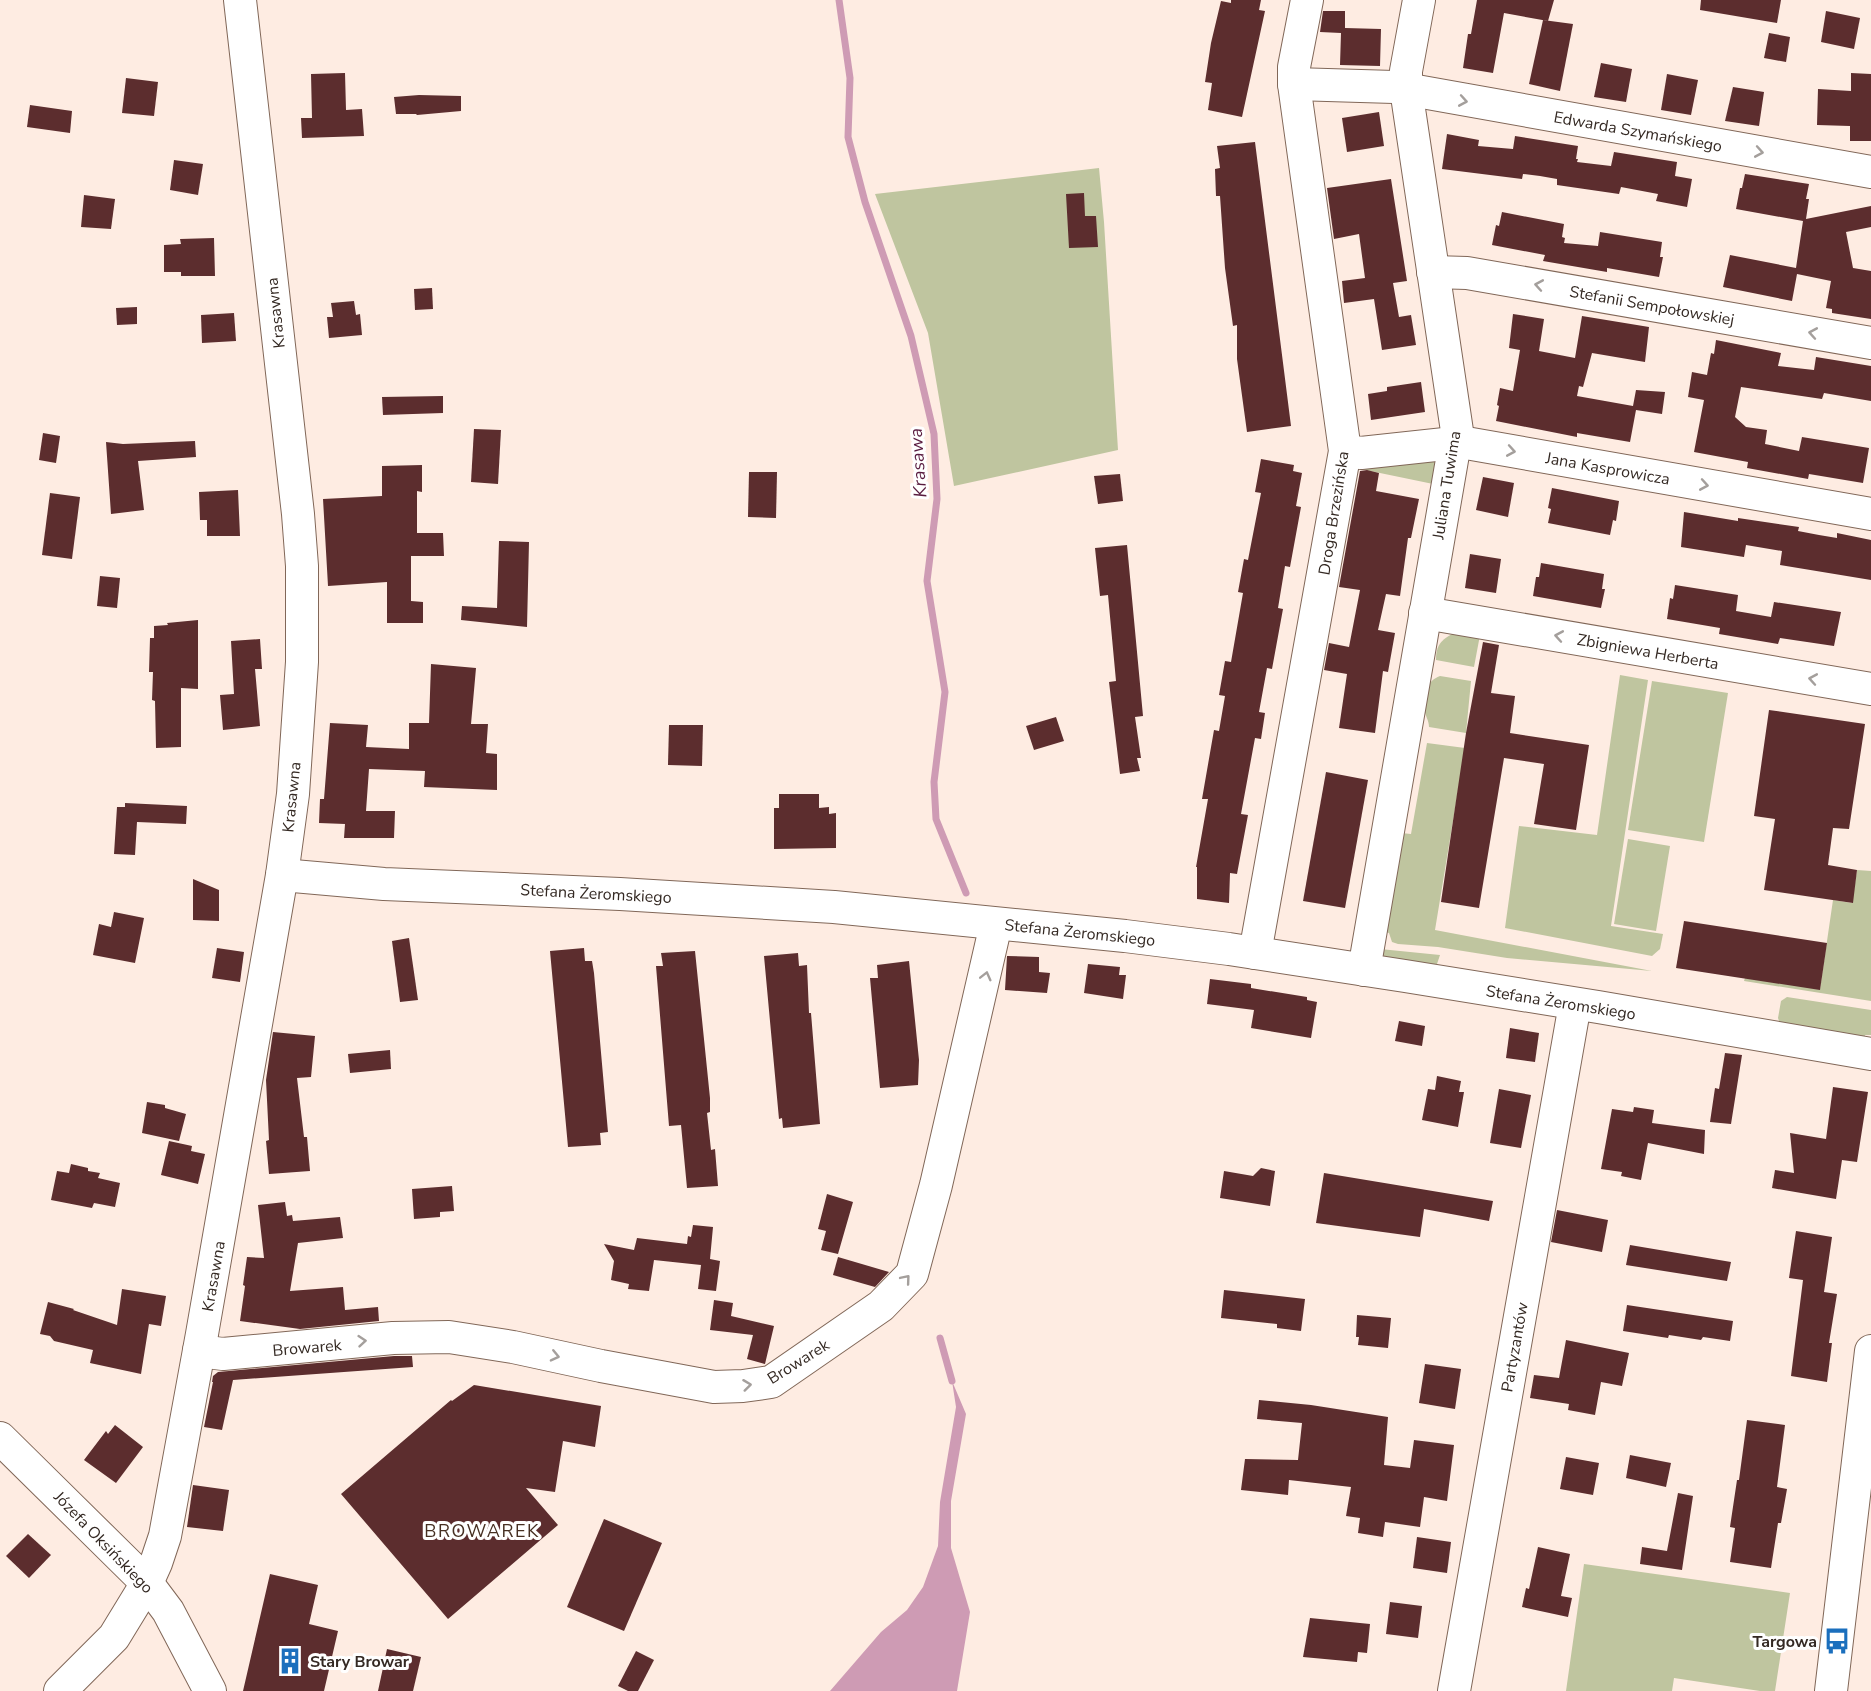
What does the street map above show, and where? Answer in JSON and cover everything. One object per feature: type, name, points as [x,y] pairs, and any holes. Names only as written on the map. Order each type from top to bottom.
[{"type":"street","name":"Krasawna","points":[[60,1691],[114,1636],[147,1583],[165,1536],[282,875],[293,794],[302,662],[302,566],[240,0]]},
{"type":"street","name":"Droga Brzezińska","points":[[1256,953],[1345,452],[1294,84],[1294,67],[1307,0]]},
{"type":"street","name":"Juliana Tuwima","points":[[1364,970],[1457,431],[1406,89],[1406,70],[1419,0]]},
{"type":"street","name":"Edwarda Szymańskiego","points":[[1294,84],[1394,87],[1871,172]]},
{"type":"street","name":"Stefanii Sempołowskiej","points":[[1433,272],[1467,273],[1871,343]]},
{"type":"street","name":"Jana Kasprowicza","points":[[1345,452],[1361,453],[1454,443],[1871,514]]},
{"type":"street","name":"Zbigniewa Herberta","points":[[1425,613],[1871,689]]},
{"type":"street","name":"Stefana Żeromskiego","points":[[282,875],[384,884],[620,894],[834,907],[1125,936],[1364,970],[1871,1054]]},
{"type":"street","name":"Browarek","points":[[199,1351],[223,1354],[393,1338],[449,1337],[513,1347],[714,1388],[771,1382],[881,1306],[912,1274],[939,1173],[996,924]]},
{"type":"street","name":"Partyzantów","points":[[1454,1691],[1575,1004]]},
{"type":"street","points":[[1831,1691],[1871,1351]]},
{"type":"street","name":"Józefa Oksińskiego","points":[[0,1438],[147,1583],[173,1621],[210,1691]]},
{"type":"green space","points":[[1099,168],[1118,450],[954,486],[928,333],[875,194]]},
{"type":"green space","points":[[1438,459],[1438,485],[1351,467]]},
{"type":"green space","points":[[1454,633],[1480,635],[1474,667],[1436,660],[1440,644]]},
{"type":"green space","points":[[1620,675],[1648,680],[1611,926],[1663,934],[1660,949],[1652,956],[1505,928],[1519,826],[1597,835]]},
{"type":"green space","points":[[1440,676],[1471,681],[1466,733],[1429,727],[1423,703],[1424,693],[1428,685]]},
{"type":"green space","points":[[1652,681],[1728,693],[1704,842],[1628,830]]},
{"type":"green space","points":[[1427,743],[1465,748],[1435,930],[1652,971],[1507,958],[1392,942],[1389,933],[1382,931],[1401,833],[1411,834]]},
{"type":"green space","points":[[1628,839],[1670,846],[1656,931],[1614,924]]},
{"type":"green space","points":[[1857,870],[1871,871],[1871,1001],[1744,981],[1745,978],[1820,989],[1833,900],[1852,903]]},
{"type":"green space","points":[[1380,949],[1440,955],[1436,967],[1385,958]]},
{"type":"green space","points":[[1787,997],[1871,1010],[1871,1035],[1865,1035],[1864,1043],[1780,1024],[1778,1018],[1781,1001]]},
{"type":"green space","points":[[1584,1564],[1790,1593],[1775,1691],[1760,1691],[1674,1678],[1672,1691],[1566,1691]]},
{"type":"shaded area","points":[[952,1381],[966,1414],[951,1501],[951,1548],[970,1612],[957,1691],[830,1691],[881,1632],[907,1610],[923,1587],[938,1546],[940,1502],[956,1407]]},
{"type":"building","points":[[1231,0],[1261,0],[1259,10],[1265,11],[1242,117],[1208,110],[1212,83],[1205,82],[1221,1],[1231,3]]},
{"type":"building","points":[[1477,0],[1554,0],[1548,21],[1504,13],[1493,73],[1463,68],[1468,34],[1471,34]]},
{"type":"building","points":[[1701,0],[1781,0],[1777,23],[1700,10]]},
{"type":"building","points":[[1323,11],[1345,11],[1345,28],[1381,29],[1380,66],[1340,65],[1341,33],[1320,32]]},
{"type":"building","points":[[1826,11],[1860,18],[1854,49],[1821,42]]},
{"type":"building","points":[[1543,20],[1573,24],[1560,91],[1529,84]]},
{"type":"building","points":[[1769,33],[1790,37],[1786,62],[1764,58]]},
{"type":"building","points":[[1601,63],[1632,69],[1626,102],[1594,97]]},
{"type":"building","points":[[345,73],[346,110],[362,109],[364,136],[302,138],[301,118],[312,118],[311,74]]},
{"type":"building","points":[[1851,73],[1871,74],[1871,141],[1850,141],[1850,126],[1817,125],[1818,89],[1851,91]]},
{"type":"building","points":[[1667,74],[1698,80],[1691,115],[1661,110]]},
{"type":"building","points":[[126,78],[158,82],[154,116],[122,113]]},
{"type":"building","points":[[1733,87],[1764,92],[1759,126],[1725,121]]},
{"type":"building","points":[[461,96],[461,111],[417,115],[396,114],[394,97]]},
{"type":"building","points":[[30,105],[72,111],[70,133],[27,127]]},
{"type":"building","points":[[1379,112],[1384,146],[1347,152],[1342,118]]},
{"type":"building","points":[[1447,134],[1479,140],[1478,146],[1513,149],[1515,136],[1578,146],[1577,162],[1611,166],[1614,152],[1677,162],[1675,176],[1692,179],[1687,207],[1656,201],[1658,194],[1621,187],[1619,194],[1557,185],[1557,179],[1540,176],[1523,174],[1522,179],[1442,169]]},
{"type":"building","points":[[1255,142],[1291,426],[1247,432],[1237,359],[1237,325],[1233,326],[1225,268],[1220,196],[1216,196],[1215,169],[1220,168],[1217,146]]},
{"type":"building","points":[[174,160],[203,164],[198,195],[170,190]]},
{"type":"building","points":[[1745,174],[1809,184],[1806,219],[1871,206],[1871,227],[1846,232],[1853,268],[1871,271],[1871,319],[1832,313],[1832,309],[1826,308],[1831,281],[1797,274],[1792,301],[1723,287],[1730,255],[1796,268],[1803,221],[1736,209]]},
{"type":"building","points":[[1391,179],[1407,281],[1393,283],[1399,317],[1411,315],[1416,345],[1382,350],[1374,299],[1344,303],[1342,281],[1365,278],[1359,234],[1334,239],[1327,188]]},
{"type":"building","points":[[1084,193],[1085,216],[1096,216],[1098,247],[1069,248],[1066,194]]},
{"type":"building","points":[[84,195],[115,199],[111,229],[81,227]]},
{"type":"building","points":[[1502,212],[1564,224],[1562,237],[1565,238],[1564,243],[1598,246],[1600,232],[1662,242],[1660,257],[1663,257],[1659,277],[1607,268],[1607,272],[1543,261],[1545,255],[1492,245],[1496,225],[1499,226]]},
{"type":"building","points":[[214,238],[215,276],[181,276],[181,272],[164,272],[164,245],[181,244],[180,239]]},
{"type":"building","points":[[432,288],[433,309],[415,310],[414,289]]},
{"type":"building","points":[[354,301],[356,315],[360,314],[362,335],[329,338],[327,317],[333,317],[331,303]]},
{"type":"building","points":[[137,307],[137,324],[117,325],[116,308]]},
{"type":"building","points":[[234,313],[236,341],[202,343],[201,315]]},
{"type":"building","points":[[1513,314],[1544,319],[1539,351],[1575,358],[1582,316],[1649,327],[1645,362],[1592,353],[1583,387],[1579,386],[1577,396],[1633,406],[1636,390],[1665,392],[1662,414],[1636,410],[1630,442],[1577,433],[1577,437],[1496,421],[1500,388],[1513,391],[1520,350],[1509,348]]},
{"type":"building","points":[[1716,340],[1781,353],[1778,366],[1814,370],[1816,357],[1871,366],[1871,401],[1824,393],[1822,399],[1741,387],[1735,417],[1746,427],[1767,430],[1765,444],[1799,451],[1802,437],[1869,448],[1863,483],[1809,474],[1808,479],[1747,468],[1748,462],[1694,452],[1704,400],[1688,397],[1692,372],[1707,375]]},
{"type":"building","points":[[1421,382],[1425,412],[1371,420],[1368,394],[1387,391],[1387,387]]},
{"type":"building","points":[[443,396],[443,413],[383,415],[382,397]]},
{"type":"building","points":[[474,429],[501,430],[498,484],[471,482]]},
{"type":"building","points":[[43,433],[60,436],[56,463],[39,460]]},
{"type":"building","points":[[195,441],[196,457],[138,461],[144,510],[111,514],[106,442],[123,444]]},
{"type":"building","points":[[1261,459],[1294,465],[1293,471],[1302,473],[1296,506],[1301,507],[1290,567],[1285,566],[1278,608],[1283,609],[1272,669],[1267,668],[1259,712],[1265,713],[1261,739],[1255,738],[1241,814],[1248,815],[1237,874],[1230,873],[1229,903],[1197,899],[1196,867],[1208,799],[1202,799],[1214,730],[1219,731],[1225,696],[1219,695],[1225,661],[1231,662],[1243,593],[1238,592],[1244,559],[1248,560],[1261,493],[1255,492]]},
{"type":"building","points":[[422,465],[422,492],[417,491],[417,533],[443,533],[444,556],[411,556],[411,601],[423,602],[423,623],[387,623],[387,582],[328,586],[323,499],[382,496],[382,466]]},
{"type":"building","points":[[1360,471],[1379,473],[1376,491],[1419,499],[1411,538],[1408,538],[1400,596],[1386,594],[1378,630],[1395,633],[1388,672],[1383,671],[1375,733],[1339,728],[1347,674],[1324,670],[1329,643],[1349,647],[1360,590],[1339,587]]},
{"type":"building","points":[[749,472],[777,472],[776,518],[748,517]]},
{"type":"building","points":[[1120,474],[1123,501],[1098,504],[1094,476]]},
{"type":"building","points":[[1483,477],[1514,483],[1508,517],[1476,510]]},
{"type":"building","points":[[1552,488],[1619,501],[1616,521],[1613,520],[1610,535],[1548,523]]},
{"type":"building","points":[[238,490],[240,536],[207,536],[207,520],[200,520],[199,492]]},
{"type":"building","points":[[50,493],[80,497],[72,559],[42,555]]},
{"type":"building","points":[[1684,512],[1738,521],[1738,518],[1799,527],[1798,531],[1837,538],[1837,533],[1871,540],[1871,580],[1780,565],[1782,551],[1746,545],[1744,557],[1681,547]]},
{"type":"building","points":[[499,541],[529,542],[527,627],[461,620],[462,606],[497,608]]},
{"type":"building","points":[[1127,545],[1143,716],[1135,717],[1141,758],[1137,758],[1140,771],[1120,774],[1109,682],[1116,681],[1108,595],[1100,596],[1095,548]]},
{"type":"building","points":[[1470,554],[1501,559],[1496,593],[1465,588]]},
{"type":"building","points":[[1541,563],[1604,574],[1602,589],[1605,589],[1601,608],[1533,596]]},
{"type":"building","points":[[100,576],[120,578],[117,608],[97,606]]},
{"type":"building","points":[[1675,585],[1738,595],[1736,611],[1771,617],[1774,602],[1841,612],[1834,646],[1780,638],[1778,644],[1719,634],[1720,628],[1667,619],[1670,598],[1673,599]]},
{"type":"building","points":[[198,620],[198,689],[181,688],[181,747],[156,748],[155,701],[152,700],[153,672],[149,672],[150,638],[154,638],[154,626]]},
{"type":"building","points":[[260,639],[262,669],[255,669],[260,726],[223,730],[220,695],[234,694],[231,641]]},
{"type":"building","points":[[1483,642],[1499,645],[1491,693],[1515,696],[1510,733],[1589,745],[1576,830],[1534,824],[1544,764],[1504,758],[1479,908],[1441,902],[1466,733]]},
{"type":"building","points":[[431,664],[476,668],[471,724],[488,724],[486,753],[497,754],[497,790],[424,787],[425,771],[369,769],[366,811],[395,811],[394,838],[344,838],[345,824],[319,823],[320,799],[324,799],[330,723],[368,725],[366,747],[409,749],[409,723],[429,723]]},
{"type":"building","points":[[1769,710],[1865,724],[1849,829],[1833,828],[1828,865],[1857,870],[1853,903],[1764,890],[1775,819],[1754,816]]},
{"type":"building","points":[[1056,717],[1064,741],[1034,750],[1026,726]]},
{"type":"building","points":[[669,725],[703,725],[702,766],[668,765]]},
{"type":"building","points":[[1326,772],[1368,780],[1345,908],[1303,901]]},
{"type":"building","points":[[779,794],[819,794],[819,808],[829,807],[829,814],[836,813],[836,848],[774,849],[774,808],[779,808]]},
{"type":"building","points":[[125,803],[187,806],[186,824],[137,822],[135,855],[114,854],[117,807],[125,807]]},
{"type":"building","points":[[193,879],[219,890],[219,921],[193,920]]},
{"type":"building","points":[[114,912],[144,918],[135,963],[93,955],[99,924],[111,927]]},
{"type":"building","points":[[1684,921],[1827,943],[1820,990],[1676,968]]},
{"type":"building","points":[[409,938],[418,1000],[400,1002],[392,941]]},
{"type":"building","points":[[217,948],[244,952],[240,982],[212,978]]},
{"type":"building","points":[[584,948],[585,961],[592,961],[594,973],[608,1132],[600,1133],[601,1145],[568,1147],[550,951]]},
{"type":"building","points":[[695,951],[710,1098],[710,1112],[707,1113],[711,1150],[715,1149],[718,1186],[687,1188],[681,1125],[669,1126],[656,966],[663,966],[661,953]]},
{"type":"building","points":[[798,953],[799,966],[807,965],[809,1013],[811,1013],[820,1124],[783,1128],[782,1118],[779,1119],[764,956]]},
{"type":"building","points":[[1007,956],[1039,957],[1039,972],[1050,973],[1047,993],[1005,990]]},
{"type":"building","points":[[909,961],[919,1060],[918,1085],[880,1088],[870,978],[878,978],[877,965]]},
{"type":"building","points":[[1088,964],[1120,967],[1119,975],[1126,975],[1123,999],[1084,993]]},
{"type":"building","points":[[1210,979],[1251,984],[1251,988],[1307,997],[1307,1000],[1317,1002],[1311,1038],[1251,1028],[1254,1010],[1207,1004]]},
{"type":"building","points":[[1399,1021],[1425,1026],[1422,1046],[1395,1041]]},
{"type":"building","points":[[1510,1028],[1539,1033],[1535,1062],[1506,1058]]},
{"type":"building","points":[[273,1032],[315,1036],[311,1077],[297,1078],[310,1171],[269,1174],[266,1141],[269,1140],[266,1080]]},
{"type":"building","points":[[390,1050],[391,1069],[350,1073],[348,1054]]},
{"type":"building","points":[[1725,1053],[1742,1055],[1731,1124],[1710,1122],[1715,1088],[1719,1089]]},
{"type":"building","points":[[1437,1076],[1461,1081],[1459,1092],[1464,1092],[1458,1127],[1422,1120],[1428,1089],[1435,1090]]},
{"type":"building","points":[[1833,1087],[1868,1092],[1857,1162],[1842,1160],[1836,1199],[1772,1188],[1775,1170],[1794,1173],[1790,1133],[1826,1139]]},
{"type":"building","points":[[1499,1089],[1531,1095],[1521,1148],[1490,1143]]},
{"type":"building","points":[[147,1102],[165,1105],[165,1108],[186,1114],[179,1141],[142,1133]]},
{"type":"building","points":[[1634,1107],[1654,1110],[1652,1123],[1705,1130],[1704,1154],[1648,1143],[1641,1180],[1621,1176],[1622,1172],[1601,1169],[1612,1109],[1633,1112]]},
{"type":"building","points":[[169,1141],[192,1146],[191,1151],[205,1154],[198,1184],[161,1175]]},
{"type":"building","points":[[71,1164],[100,1173],[98,1178],[120,1183],[115,1207],[94,1203],[92,1208],[51,1200],[57,1171],[69,1173]]},
{"type":"building","points":[[1261,1168],[1275,1171],[1270,1206],[1220,1198],[1224,1171],[1253,1176]]},
{"type":"building","points":[[1324,1173],[1493,1201],[1489,1221],[1424,1209],[1420,1237],[1316,1223]]},
{"type":"building","points":[[452,1186],[454,1211],[440,1212],[440,1217],[414,1219],[412,1189]]},
{"type":"building","points":[[827,1194],[853,1202],[838,1254],[821,1250],[826,1231],[818,1229]]},
{"type":"building","points":[[285,1202],[287,1216],[292,1215],[293,1221],[340,1217],[343,1238],[298,1243],[290,1291],[343,1287],[345,1310],[378,1307],[379,1321],[300,1329],[240,1321],[247,1257],[264,1258],[258,1205]]},
{"type":"building","points":[[1557,1210],[1608,1220],[1602,1252],[1551,1242]]},
{"type":"building","points":[[693,1225],[713,1227],[710,1259],[720,1261],[716,1291],[698,1289],[701,1265],[654,1260],[649,1291],[628,1289],[629,1284],[611,1280],[614,1261],[604,1244],[634,1250],[637,1238],[687,1244]]},
{"type":"building","points":[[1796,1231],[1832,1237],[1824,1292],[1837,1294],[1829,1343],[1832,1343],[1827,1382],[1791,1376],[1803,1280],[1789,1278]]},
{"type":"building","points":[[1630,1245],[1731,1262],[1727,1281],[1626,1265]]},
{"type":"building","points":[[838,1257],[889,1272],[875,1287],[833,1275]]},
{"type":"building","points":[[122,1289],[166,1296],[161,1326],[149,1324],[141,1374],[90,1363],[93,1350],[54,1341],[50,1336],[40,1334],[48,1302],[117,1325]]},
{"type":"building","points":[[1224,1290],[1305,1299],[1301,1331],[1277,1328],[1277,1324],[1221,1318]]},
{"type":"building","points":[[714,1300],[733,1303],[731,1316],[774,1326],[765,1364],[747,1359],[753,1335],[710,1330]]},
{"type":"building","points":[[1627,1305],[1733,1321],[1730,1341],[1703,1337],[1701,1340],[1669,1335],[1668,1338],[1623,1331]]},
{"type":"building","points":[[1357,1315],[1391,1318],[1388,1348],[1358,1345]]},
{"type":"building","points":[[1566,1340],[1629,1353],[1622,1386],[1601,1382],[1595,1415],[1568,1410],[1569,1404],[1530,1398],[1534,1375],[1559,1378]]},
{"type":"building","points":[[412,1356],[413,1367],[233,1380],[222,1430],[204,1427],[213,1376],[218,1372]]},
{"type":"building","points":[[1425,1364],[1461,1369],[1455,1409],[1419,1403]]},
{"type":"building","points":[[474,1385],[601,1406],[595,1447],[563,1441],[555,1492],[526,1488],[558,1525],[448,1619],[341,1494],[451,1400]]},
{"type":"building","points":[[1259,1400],[1311,1405],[1388,1417],[1384,1465],[1410,1468],[1414,1440],[1454,1445],[1447,1501],[1424,1497],[1420,1527],[1385,1522],[1383,1537],[1358,1533],[1360,1518],[1346,1516],[1351,1487],[1289,1480],[1288,1495],[1241,1490],[1245,1459],[1298,1460],[1302,1423],[1257,1419]]},
{"type":"building","points":[[1747,1420],[1785,1425],[1777,1487],[1787,1489],[1781,1523],[1778,1523],[1771,1568],[1730,1562],[1735,1528],[1730,1527]]},
{"type":"building","points":[[115,1425],[143,1447],[116,1483],[84,1460],[106,1431],[108,1434]]},
{"type":"building","points":[[1630,1455],[1671,1463],[1666,1487],[1626,1478]]},
{"type":"building","points":[[1566,1457],[1599,1463],[1593,1495],[1560,1489]]},
{"type":"building","points":[[193,1485],[229,1490],[223,1531],[187,1527]]},
{"type":"building","points":[[1678,1493],[1693,1496],[1682,1570],[1640,1564],[1642,1547],[1667,1551]]},
{"type":"building","points":[[604,1519],[662,1543],[624,1631],[567,1607]]},
{"type":"building","points":[[28,1534],[51,1555],[29,1578],[6,1556]]},
{"type":"building","points":[[1417,1537],[1451,1542],[1447,1573],[1413,1568]]},
{"type":"building","points":[[1538,1547],[1570,1554],[1561,1596],[1572,1598],[1568,1617],[1522,1607],[1526,1588],[1529,1589]]},
{"type":"building","name":"Stary Browar","points":[[270,1574],[318,1585],[309,1624],[338,1631],[324,1691],[243,1691]]},
{"type":"building","points":[[1390,1602],[1422,1606],[1418,1638],[1386,1634]]},
{"type":"building","points":[[1310,1618],[1370,1624],[1367,1653],[1358,1652],[1357,1662],[1303,1657]]},
{"type":"building","name":"Stary Browar","points":[[387,1649],[421,1657],[413,1691],[378,1691]]},
{"type":"building","points":[[636,1651],[654,1660],[638,1691],[628,1691],[618,1686]]},
{"type":"waterway","name":"Krasawa","points":[[839,0],[850,78],[848,137],[865,202],[911,336],[934,434],[937,499],[927,581],[945,692],[934,782],[936,819],[966,893]]},
{"type":"waterway","name":"Krasawa","points":[[940,1338],[952,1381]]},
{"type":"place","name":"Targowa","points":[[1837,1641]]},
{"type":"place","name":"Stary Browar","points":[[290,1661]]},
{"type":"district","name":"BROWAREK","points":[[482,1531]]}]
